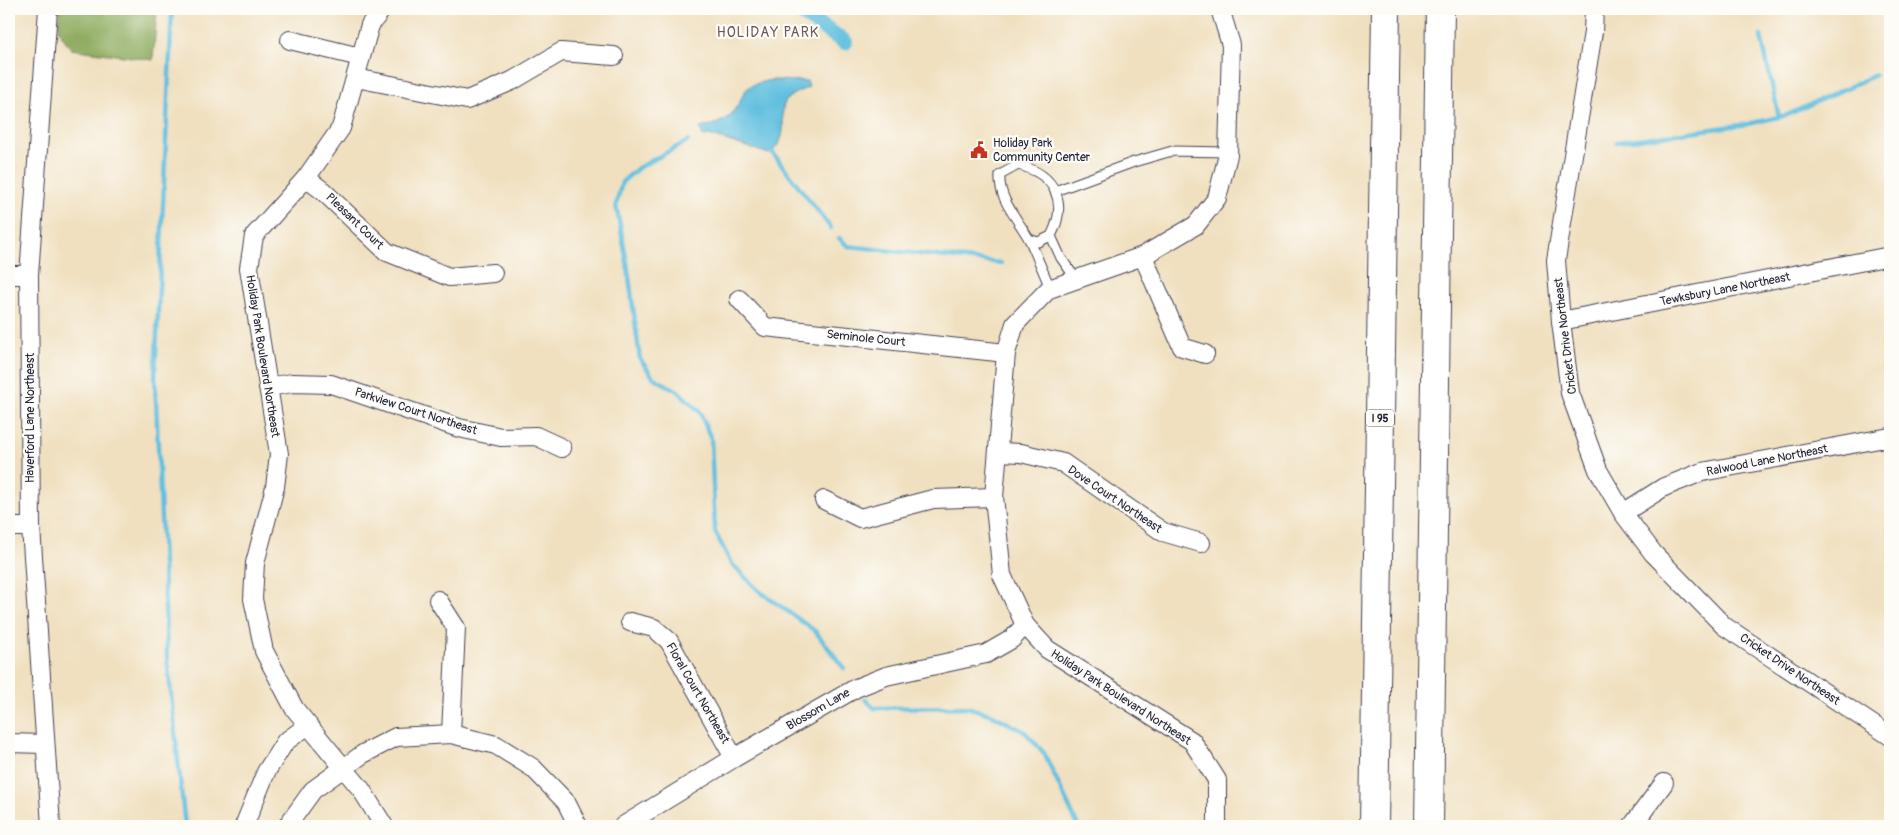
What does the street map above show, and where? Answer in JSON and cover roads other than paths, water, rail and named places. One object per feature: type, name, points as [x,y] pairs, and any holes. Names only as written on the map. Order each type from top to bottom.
[{"type":"highway","name":"I 95","points":[[1374,826],[1386,9]]},
{"type":"highway","points":[[1429,826],[1440,9]]},
{"type":"street","name":"Haverford Lane Northeast","points":[[48,9],[29,275],[31,527],[44,744],[51,826]]},
{"type":"street","name":"Holiday Park Boulevard Northeast","points":[[382,9],[370,25],[341,128],[306,178],[254,236],[249,268],[279,454],[275,486],[255,563],[253,599],[264,651],[294,708],[361,789],[384,826]]},
{"type":"street","name":"Holiday Park Boulevard Northeast","points":[[1217,826],[1217,780],[1192,741],[1047,649],[1025,625],[1002,575],[994,497],[1006,353],[1015,324],[1050,288],[1144,256],[1196,226],[1217,198],[1228,152],[1231,45],[1220,9]]},
{"type":"street","name":"Cricket Drive Northeast","points":[[1594,9],[1593,32],[1556,260],[1560,321],[1570,392],[1598,470],[1623,513],[1653,553],[1724,626],[1890,736]]},
{"type":"street","points":[[290,40],[360,57]]},
{"type":"street","points":[[356,78],[467,100],[512,81],[561,52],[614,56]]},
{"type":"street","name":"Pleasant Court","points":[[306,178],[323,190],[387,252],[449,277],[493,273]]},
{"type":"street","points":[[1144,256],[1182,348],[1205,354]]},
{"type":"street","name":"Tewksbury Lane Northeast","points":[[1560,321],[1890,256]]},
{"type":"street","points":[[9,275],[29,275]]},
{"type":"street","name":"Seminole Court","points":[[739,299],[765,327],[1006,353]]},
{"type":"street","name":"Parkview Court Northeast","points":[[268,387],[292,384],[331,384],[459,428],[501,437],[536,436],[562,448]]},
{"type":"street","name":"Ralwood Lane Northeast","points":[[1623,513],[1664,487],[1702,472],[1890,437]]},
{"type":"street","name":"Dove Court Northeast","points":[[999,452],[1021,453],[1063,463],[1163,532],[1201,543]]},
{"type":"street","points":[[824,500],[860,518],[933,499],[994,497]]},
{"type":"street","points":[[9,527],[31,527]]},
{"type":"street","points":[[438,600],[456,628],[451,734]]},
{"type":"street","name":"Floral Court Northeast","points":[[630,622],[654,628],[669,641],[734,758]]},
{"type":"street","name":"Blossom Lane","points":[[623,826],[734,758],[856,688],[886,676],[986,654],[1012,639],[1025,625]]},
{"type":"street","points":[[244,826],[266,772],[285,742],[307,726]]},
{"type":"street","points":[[287,826],[313,790],[343,767],[396,737],[451,734],[496,745],[533,768],[566,802],[573,823]]},
{"type":"street","points":[[9,743],[44,744]]},
{"type":"street","points":[[1632,826],[1664,783]]},
{"type":"lane","points":[[1055,191],[1134,162],[1172,151],[1228,152]]},
{"type":"lane","points":[[1029,239],[1038,242],[1051,236],[1059,221],[1059,196],[1044,176],[1030,168],[1018,165],[1000,175],[1000,184],[1005,201],[1029,239],[1050,288]]},
{"type":"lane","points":[[1051,236],[1061,258],[1076,279]]},
{"type":"water","points":[[771,80],[807,81],[809,87],[793,95],[785,102],[781,138],[777,146],[769,154],[709,135],[703,136],[700,128],[717,123],[729,116],[748,87]]},
{"type":"waterway","points":[[172,9],[155,377],[167,656],[185,826]]},
{"type":"waterway","points":[[796,9],[845,42]]},
{"type":"waterway","points":[[1761,36],[1779,117]]},
{"type":"waterway","points":[[1617,142],[1748,124],[1787,115],[1875,75]]},
{"type":"waterway","points":[[688,141],[638,168],[622,182],[616,205],[627,262],[640,359],[654,378],[678,391],[700,412],[711,439],[715,532],[731,563],[758,590],[815,631],[844,668]]},
{"type":"waterway","points":[[772,152],[831,228]]},
{"type":"waterway","points":[[839,238],[848,246],[1001,263]]},
{"type":"waterway","points":[[865,699],[874,708],[967,707],[993,715],[1025,732],[1044,753],[1078,826]]},
{"type":"place","name":"Holiday Park Community Center","points":[[979,150]]},
{"type":"district","name":"HOLIDAY PARK","points":[[768,32]]}]
